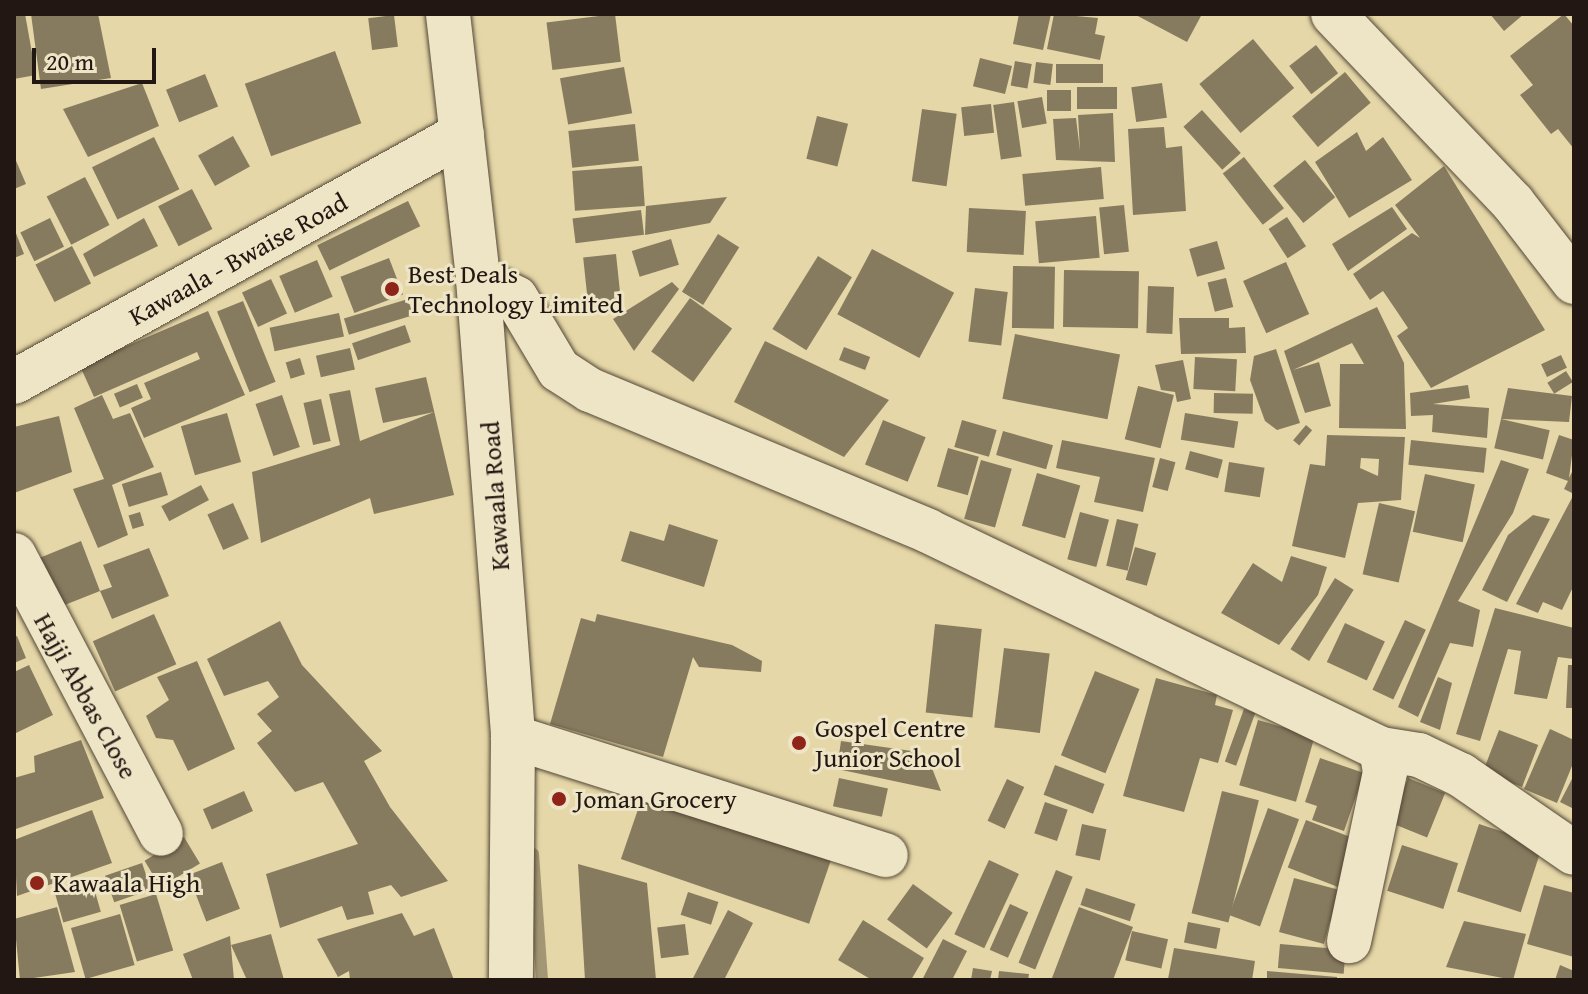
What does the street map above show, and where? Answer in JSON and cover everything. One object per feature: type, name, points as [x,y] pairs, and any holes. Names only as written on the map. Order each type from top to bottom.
[{"type":"street","name":"Kawaala Road","points":[[448,14],[478,279],[513,737],[511,980]]},
{"type":"street","points":[[1333,14],[1513,203],[1574,282]]},
{"type":"street","name":"Kawaala - Bwaise Road","points":[[14,382],[462,134]]},
{"type":"street","points":[[478,279],[516,298],[559,370],[590,390],[928,531],[1381,749],[1419,755],[1461,775],[1574,853]]},
{"type":"street","name":"Hajji Abbas Close","points":[[14,555],[161,834]]},
{"type":"street","points":[[513,737],[886,855]]},
{"type":"street","points":[[1349,941],[1385,772],[1381,749]]},
{"type":"building","points":[[25,14],[36,75],[14,79],[14,16]]},
{"type":"building","points":[[31,14],[98,14],[111,78],[41,89]]},
{"type":"building","points":[[615,14],[621,62],[552,70],[547,22]]},
{"type":"building","points":[[1019,14],[1051,14],[1043,50],[1013,44]]},
{"type":"building","points":[[1054,14],[1098,18],[1095,34],[1105,36],[1100,60],[1047,49]]},
{"type":"building","points":[[1134,14],[1202,14],[1187,42]]},
{"type":"building","points":[[1490,14],[1524,14],[1504,31]]},
{"type":"building","points":[[1564,14],[1574,26],[1574,149],[1558,129],[1551,134],[1520,95],[1533,85],[1510,56]]},
{"type":"building","points":[[394,15],[398,47],[372,50],[368,18]]},
{"type":"building","points":[[1253,39],[1294,88],[1241,133],[1199,84]]},
{"type":"building","points":[[1316,45],[1338,73],[1311,94],[1289,66]]},
{"type":"building","points":[[335,51],[361,123],[271,156],[245,84]]},
{"type":"building","points":[[980,58],[1012,66],[1005,94],[973,86]]},
{"type":"building","points":[[1015,61],[1032,64],[1027,89],[1011,86]]},
{"type":"building","points":[[1036,62],[1053,64],[1050,85],[1033,83]]},
{"type":"building","points":[[1056,64],[1103,64],[1103,83],[1056,83]]},
{"type":"building","points":[[624,67],[632,113],[568,125],[560,78]]},
{"type":"building","points":[[1345,72],[1371,103],[1318,147],[1292,116]]},
{"type":"building","points":[[205,74],[218,106],[179,122],[166,90]]},
{"type":"building","points":[[142,83],[159,126],[88,157],[63,109]]},
{"type":"building","points":[[1162,83],[1167,118],[1136,122],[1131,87]]},
{"type":"building","points":[[1077,87],[1117,87],[1117,109],[1077,109]]},
{"type":"building","points":[[1047,90],[1071,90],[1071,111],[1047,111]]},
{"type":"building","points":[[1042,97],[1047,124],[1022,128],[1017,101]]},
{"type":"building","points":[[1014,102],[1022,156],[1001,159],[993,105]]},
{"type":"building","points":[[991,104],[994,133],[964,136],[961,107]]},
{"type":"building","points":[[922,109],[957,114],[946,186],[912,181]]},
{"type":"building","points":[[1202,110],[1241,153],[1222,170],[1183,127]]},
{"type":"building","points":[[1113,113],[1115,162],[1056,160],[1053,119],[1076,118],[1080,151],[1078,115]]},
{"type":"building","points":[[817,116],[848,124],[837,166],[806,159]]},
{"type":"building","points":[[635,124],[639,161],[572,168],[568,131]]},
{"type":"building","points":[[1164,127],[1166,148],[1182,146],[1186,211],[1133,215],[1128,129]]},
{"type":"building","points":[[1357,132],[1366,151],[1383,137],[1412,180],[1349,218],[1315,162]]},
{"type":"building","points":[[233,136],[250,167],[215,186],[198,155]]},
{"type":"building","points":[[154,137],[179,189],[117,219],[92,167]]},
{"type":"building","points":[[14,156],[26,184],[14,189]]},
{"type":"building","points":[[1244,157],[1284,208],[1263,225],[1223,174]]},
{"type":"building","points":[[1305,160],[1335,197],[1303,223],[1273,186]]},
{"type":"building","points":[[642,166],[645,206],[575,211],[572,171]]},
{"type":"building","points":[[1444,166],[1545,330],[1431,388],[1397,336],[1408,328],[1383,291],[1370,300],[1353,274],[1412,233],[1420,238],[1395,205]]},
{"type":"building","points":[[1101,167],[1104,199],[1025,206],[1022,174]]},
{"type":"building","points":[[85,177],[110,225],[71,245],[47,197]]},
{"type":"building","points":[[192,189],[212,229],[179,246],[158,206]]},
{"type":"building","points":[[727,197],[710,223],[645,235],[646,206]]},
{"type":"building","points":[[408,201],[420,226],[329,270],[317,245]]},
{"type":"building","points":[[1124,205],[1129,252],[1104,254],[1099,208]]},
{"type":"building","points":[[1392,207],[1407,229],[1348,271],[1332,244]]},
{"type":"building","points":[[969,208],[1026,211],[1024,255],[967,252]]},
{"type":"building","points":[[641,210],[644,235],[576,243],[573,218]]},
{"type":"building","points":[[1096,216],[1100,258],[1039,263],[1035,221]]},
{"type":"building","points":[[1287,217],[1306,246],[1288,258],[1269,229]]},
{"type":"building","points":[[50,218],[64,247],[34,261],[20,232]]},
{"type":"building","points":[[144,218],[158,246],[94,277],[83,254]]},
{"type":"building","points":[[14,228],[24,254],[14,258]]},
{"type":"building","points":[[718,234],[739,247],[703,305],[682,292]]},
{"type":"building","points":[[671,239],[679,265],[640,277],[632,251]]},
{"type":"building","points":[[1217,241],[1225,269],[1197,277],[1189,249]]},
{"type":"building","points":[[72,246],[91,283],[55,302],[35,265]]},
{"type":"building","points":[[872,249],[954,293],[919,358],[837,314]]},
{"type":"building","points":[[616,254],[621,305],[589,308],[583,257]]},
{"type":"building","points":[[818,256],[852,277],[806,350],[772,329]]},
{"type":"building","points":[[389,258],[403,294],[354,313],[340,277]]},
{"type":"building","points":[[317,260],[333,297],[295,313],[279,276]]},
{"type":"building","points":[[1286,262],[1309,314],[1266,333],[1243,281]]},
{"type":"building","points":[[1013,266],[1055,267],[1054,329],[1012,328]]},
{"type":"building","points":[[1064,270],[1139,271],[1138,328],[1063,327]]},
{"type":"building","points":[[1226,278],[1233,307],[1215,312],[1208,283]]},
{"type":"building","points":[[271,279],[287,313],[258,327],[242,293]]},
{"type":"building","points":[[672,282],[679,289],[634,351],[613,319]]},
{"type":"building","points":[[1148,286],[1174,287],[1172,334],[1146,333]]},
{"type":"building","points":[[975,288],[1008,292],[1001,346],[968,342]]},
{"type":"building","points":[[690,298],[732,329],[693,382],[651,351]]},
{"type":"building","points":[[408,299],[413,315],[349,335],[344,319]]},
{"type":"building","points":[[243,301],[276,382],[250,392],[217,311]]},
{"type":"building","points":[[1377,307],[1404,363],[1406,429],[1339,428],[1340,364],[1364,364],[1352,343],[1293,370],[1319,362],[1331,406],[1305,413],[1284,351]]},
{"type":"building","points":[[208,311],[245,395],[144,438],[131,408],[151,399],[144,383],[200,359],[197,352],[94,397],[80,366]]},
{"type":"building","points":[[339,313],[344,336],[275,351],[270,328]]},
{"type":"building","points":[[1179,318],[1229,318],[1229,328],[1245,327],[1246,353],[1181,354]]},
{"type":"building","points":[[405,325],[411,342],[358,360],[352,343]]},
{"type":"building","points":[[1015,334],[1120,354],[1107,419],[1002,399]]},
{"type":"building","points":[[765,341],[889,400],[844,457],[734,402]]},
{"type":"building","points":[[844,347],[870,357],[865,370],[839,360]]},
{"type":"building","points":[[350,348],[355,369],[321,377],[316,356]]},
{"type":"building","points":[[1276,349],[1300,423],[1277,430],[1265,421],[1250,380],[1254,356]]},
{"type":"building","points":[[1561,355],[1567,368],[1547,377],[1541,364]]},
{"type":"building","points":[[1195,357],[1237,359],[1235,391],[1193,389]]},
{"type":"building","points":[[300,358],[305,374],[291,379],[286,362]]},
{"type":"building","points":[[1183,360],[1191,399],[1177,402],[1175,392],[1161,390],[1155,365]]},
{"type":"building","points":[[1566,371],[1573,382],[1554,394],[1547,383]]},
{"type":"building","points":[[426,377],[454,495],[374,514],[370,498],[261,543],[252,472],[340,445],[329,394],[350,390],[360,441],[434,412],[383,423],[375,388]]},
{"type":"building","points":[[137,384],[143,398],[120,408],[114,394]]},
{"type":"building","points":[[1468,385],[1470,398],[1433,404],[1489,408],[1487,438],[1432,432],[1433,415],[1411,416],[1410,393]]},
{"type":"building","points":[[1138,386],[1174,395],[1161,448],[1125,439]]},
{"type":"building","points":[[1508,388],[1572,396],[1569,422],[1501,419]]},
{"type":"building","points":[[1214,393],[1253,394],[1253,414],[1214,413]]},
{"type":"building","points":[[102,395],[113,419],[130,413],[154,467],[112,485],[128,535],[98,548],[73,489],[104,479],[74,408]]},
{"type":"building","points":[[282,395],[300,447],[273,456],[256,404]]},
{"type":"building","points":[[321,399],[331,441],[313,445],[303,403]]},
{"type":"building","points":[[227,413],[241,462],[195,475],[181,426]]},
{"type":"building","points":[[1185,413],[1238,421],[1234,448],[1181,440]]},
{"type":"building","points":[[59,416],[72,472],[14,493],[14,427]]},
{"type":"building","points":[[1501,419],[1550,430],[1543,459],[1494,448]]},
{"type":"building","points":[[883,420],[926,437],[908,482],[865,465]]},
{"type":"building","points":[[962,420],[997,430],[989,457],[954,447]]},
{"type":"building","points":[[1306,425],[1312,430],[1299,445],[1293,440]]},
{"type":"building","points":[[1003,431],[1053,445],[1046,469],[996,455]]},
{"type":"building","points":[[1327,435],[1405,437],[1401,500],[1358,503],[1345,558],[1292,546],[1310,464],[1325,466]],"holes":[[[1361,458],[1379,459],[1378,476],[1360,468]]]},
{"type":"building","points":[[1559,435],[1574,440],[1569,478],[1574,468],[1574,494],[1564,489],[1568,481],[1546,473]]},
{"type":"building","points":[[1062,440],[1155,458],[1143,512],[1094,502],[1100,477],[1056,468]]},
{"type":"building","points":[[1411,440],[1487,448],[1484,473],[1408,465]]},
{"type":"building","points":[[948,448],[979,457],[968,495],[937,486]]},
{"type":"building","points":[[1190,451],[1223,460],[1218,478],[1185,469]]},
{"type":"building","points":[[1160,458],[1175,462],[1168,491],[1152,487]]},
{"type":"building","points":[[981,460],[1012,469],[995,527],[964,519]]},
{"type":"building","points":[[1501,460],[1529,469],[1513,513],[1458,601],[1480,610],[1473,647],[1450,643],[1418,717],[1398,707]]},
{"type":"building","points":[[1229,462],[1265,468],[1260,497],[1224,492]]},
{"type":"building","points":[[161,472],[168,495],[129,507],[122,484]]},
{"type":"building","points":[[1037,473],[1080,485],[1065,538],[1022,526]]},
{"type":"building","points":[[1425,474],[1475,485],[1463,542],[1413,532]]},
{"type":"building","points":[[201,485],[209,500],[169,521],[161,506]]},
{"type":"building","points":[[1574,494],[1574,585],[1562,610],[1543,602],[1538,613],[1516,604]]},
{"type":"building","points":[[233,503],[249,539],[223,550],[207,514]]},
{"type":"building","points":[[1379,503],[1415,511],[1399,582],[1363,574]]},
{"type":"building","points":[[140,512],[144,525],[133,529],[129,516]]},
{"type":"building","points":[[1080,512],[1109,520],[1096,567],[1067,559]]},
{"type":"building","points":[[1533,515],[1550,519],[1507,602],[1482,590],[1508,535]]},
{"type":"building","points":[[1117,519],[1138,524],[1128,571],[1106,566]]},
{"type":"building","points":[[669,524],[718,540],[704,587],[621,561],[630,531],[664,541]]},
{"type":"building","points":[[81,541],[100,591],[52,610],[32,561]]},
{"type":"building","points":[[1135,547],[1156,553],[1147,586],[1126,580]]},
{"type":"building","points":[[149,548],[169,596],[112,619],[100,591],[112,587],[103,565]]},
{"type":"building","points":[[1291,556],[1327,567],[1318,595],[1279,645],[1221,613],[1253,563],[1282,582]]},
{"type":"building","points":[[1335,578],[1354,590],[1309,661],[1290,649]]},
{"type":"building","points":[[1495,608],[1574,628],[1574,659],[1558,657],[1547,699],[1514,694],[1521,651],[1508,649],[1480,741],[1456,734]]},
{"type":"building","points":[[154,614],[176,664],[115,691],[93,641]]},
{"type":"building","points":[[597,614],[732,645],[762,661],[761,672],[699,667],[693,657],[663,757],[550,724],[581,618],[595,622]]},
{"type":"building","points":[[1405,620],[1426,630],[1393,700],[1372,690]]},
{"type":"building","points":[[280,621],[302,665],[382,751],[364,761],[390,807],[448,881],[401,897],[391,885],[368,892],[374,914],[347,920],[342,906],[280,928],[266,874],[358,844],[323,782],[295,792],[257,743],[272,731],[257,714],[279,697],[268,681],[224,696],[207,659]]},
{"type":"building","points":[[1345,623],[1385,642],[1367,681],[1327,662]]},
{"type":"building","points":[[935,624],[982,629],[972,717],[926,713]]},
{"type":"building","points":[[17,636],[26,658],[14,663],[14,637]]},
{"type":"building","points":[[1004,648],[1050,654],[1040,733],[994,727]]},
{"type":"building","points":[[197,661],[235,749],[188,771],[173,740],[156,738],[146,716],[169,700],[157,677]]},
{"type":"building","points":[[29,665],[53,715],[14,734],[14,672]]},
{"type":"building","points":[[1568,665],[1574,665],[1574,708],[1566,708]]},
{"type":"building","points":[[1095,671],[1140,689],[1105,773],[1061,755]]},
{"type":"building","points":[[1438,677],[1452,683],[1440,730],[1420,722]]},
{"type":"building","points":[[1156,678],[1217,695],[1215,705],[1233,710],[1218,763],[1200,758],[1184,812],[1123,796]]},
{"type":"building","points":[[1244,709],[1255,713],[1236,766],[1225,762]]},
{"type":"building","points":[[1258,720],[1315,736],[1296,802],[1239,785]]},
{"type":"building","points":[[1550,729],[1574,740],[1574,761],[1557,803],[1524,789]]},
{"type":"building","points":[[1499,730],[1538,745],[1522,787],[1483,772]]},
{"type":"building","points":[[81,740],[104,798],[16,829],[14,778],[35,772],[34,756]]},
{"type":"building","points":[[841,741],[926,753],[941,791],[837,769]]},
{"type":"building","points":[[1320,758],[1364,773],[1344,831],[1312,820],[1317,806],[1305,802]]},
{"type":"building","points":[[1055,765],[1104,784],[1093,814],[1044,795]]},
{"type":"building","points":[[1574,775],[1574,809],[1560,802]]},
{"type":"building","points":[[839,778],[888,788],[882,817],[833,806]]},
{"type":"building","points":[[1408,778],[1445,793],[1427,837],[1390,823]]},
{"type":"building","points":[[1007,779],[1024,787],[1005,829],[988,821]]},
{"type":"building","points":[[645,789],[833,854],[809,924],[621,859]]},
{"type":"building","points":[[244,791],[253,811],[212,829],[203,809]]},
{"type":"building","points":[[1222,791],[1259,800],[1228,922],[1192,913]]},
{"type":"building","points":[[1045,802],[1068,810],[1057,841],[1034,833]]},
{"type":"building","points":[[1268,808],[1299,819],[1260,926],[1229,915]]},
{"type":"building","points":[[92,810],[112,863],[17,896],[14,840]]},
{"type":"building","points":[[1306,820],[1358,840],[1340,888],[1288,868]]},
{"type":"building","points":[[1082,824],[1106,829],[1100,860],[1075,855]]},
{"type":"building","points":[[1479,824],[1543,845],[1521,912],[1457,892]]},
{"type":"building","points":[[184,837],[200,864],[161,887],[145,861]]},
{"type":"building","points":[[1402,845],[1458,863],[1443,909],[1387,891]]},
{"type":"building","points":[[989,860],[1019,874],[984,948],[954,934]]},
{"type":"building","points":[[222,862],[240,909],[206,922],[188,875]]},
{"type":"building","points":[[142,863],[151,889],[114,902],[105,876]]},
{"type":"building","points":[[578,864],[647,883],[656,980],[585,980]]},
{"type":"building","points":[[1056,870],[1073,877],[1035,969],[1019,963]]},
{"type":"building","points":[[1294,878],[1351,893],[1343,925],[1330,921],[1324,944],[1279,932]]},
{"type":"building","points":[[92,881],[101,912],[63,923],[55,892]]},
{"type":"building","points":[[913,884],[953,913],[927,948],[887,920]]},
{"type":"building","points":[[1544,885],[1574,893],[1574,957],[1527,944]]},
{"type":"building","points":[[1086,888],[1135,904],[1130,921],[1080,905]]},
{"type":"building","points":[[688,892],[718,902],[711,925],[681,915]]},
{"type":"building","points":[[156,894],[173,950],[137,962],[120,905]]},
{"type":"building","points":[[1010,904],[1028,912],[1008,958],[990,950]]},
{"type":"building","points":[[57,907],[75,972],[20,980],[14,919]]},
{"type":"building","points":[[1079,907],[1133,927],[1113,980],[1052,978]]},
{"type":"building","points":[[728,910],[753,923],[724,980],[692,980]]},
{"type":"building","points":[[402,913],[414,936],[434,928],[454,980],[350,980],[349,971],[338,977],[317,939]]},
{"type":"building","points":[[120,914],[135,965],[86,979],[71,928]]},
{"type":"building","points":[[863,920],[924,958],[911,980],[872,980],[838,960]]},
{"type":"building","points":[[1464,921],[1526,934],[1513,980],[1446,967]]},
{"type":"building","points":[[1188,922],[1220,928],[1216,949],[1184,943]]},
{"type":"building","points":[[685,924],[689,955],[661,958],[657,927]]},
{"type":"building","points":[[1132,931],[1168,939],[1161,969],[1125,960]]},
{"type":"building","points":[[271,934],[284,980],[247,980],[231,945]]},
{"type":"building","points":[[230,936],[234,980],[193,980],[183,954]]},
{"type":"building","points":[[943,939],[967,951],[952,980],[922,980]]},
{"type":"building","points":[[1280,944],[1346,950],[1344,974],[1278,968]]},
{"type":"building","points":[[1174,948],[1255,961],[1252,980],[1168,979]]},
{"type":"building","points":[[1560,965],[1574,971],[1574,980],[1555,980]]},
{"type":"building","points":[[973,968],[992,971],[990,980],[971,980]]},
{"type":"building","points":[[999,971],[1029,974],[1028,980],[998,980]]},
{"type":"building","points":[[1267,971],[1337,977],[1337,980],[1267,980]]},
{"type":"waterway","points":[[533,854],[542,980]]},
{"type":"place","name":"Best Deals Technology Limited","points":[[392,289]]},
{"type":"place","name":"Gospel Centre Junior School","points":[[799,743]]},
{"type":"place","name":"Joman Grocery","points":[[559,799]]},
{"type":"place","name":"Kawaala High","points":[[37,883]]}]
